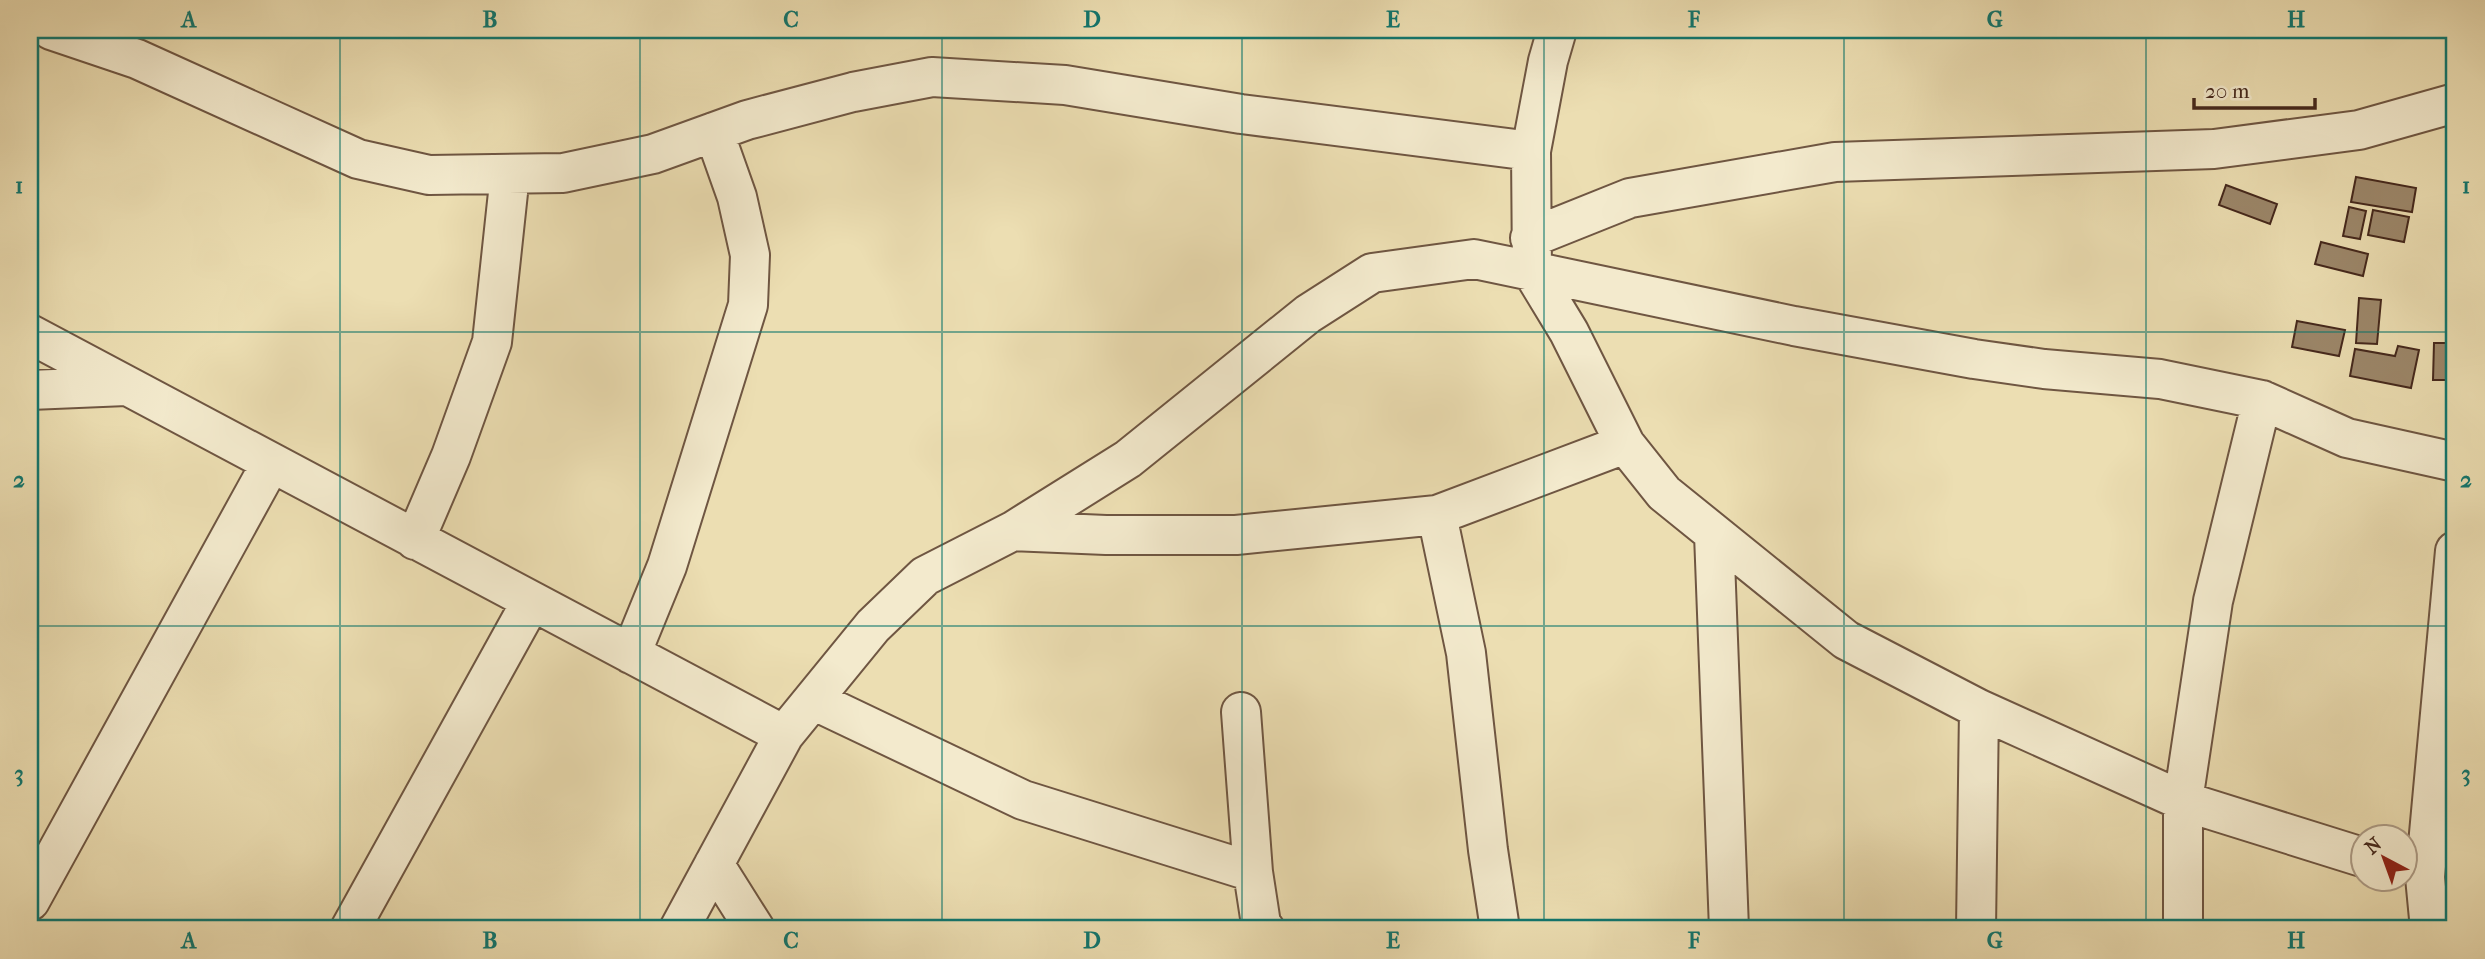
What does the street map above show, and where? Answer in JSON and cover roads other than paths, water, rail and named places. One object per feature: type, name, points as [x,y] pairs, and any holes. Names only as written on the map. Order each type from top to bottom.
[{"type":"street","points":[[51,30],[137,59],[358,159],[429,175],[563,173],[653,154],[747,120],[853,92],[932,77],[1065,85],[1241,114],[1531,151]]},
{"type":"street","points":[[1556,30],[1531,151],[1531,255],[1625,444],[1664,493],[1846,640],[1979,709],[2182,801],[2348,853]]},
{"type":"street","points":[[1531,255],[1630,198],[1835,162],[2214,149],[2359,130],[2455,103]]},
{"type":"street","points":[[631,654],[667,566],[748,305],[750,255],[737,197],[714,132]]},
{"type":"street","points":[[415,540],[451,456],[492,342],[510,174]]},
{"type":"street","points":[[679,929],[784,735],[873,626],[925,576],[1013,531],[1128,459],[1308,314],[1372,273],[1474,259],[1531,255],[1794,326],[1973,359],[2044,369],[2160,379],[2262,400],[2347,438],[2455,462]]},
{"type":"street","points":[[30,334],[784,735]]},
{"type":"street","points":[[30,390],[127,386]]},
{"type":"street","points":[[2183,929],[2182,801],[2213,601],[2262,400]]},
{"type":"street","points":[[1013,531],[1106,535],[1236,535],[1437,515],[1625,444]]},
{"type":"street","points":[[30,901],[271,463]]},
{"type":"street","points":[[1437,515],[1466,653],[1488,850],[1500,929]]},
{"type":"street","points":[[1714,534],[1729,929]]},
{"type":"street","points":[[2430,929],[2428,876],[2455,551]]},
{"type":"street","points":[[350,929],[531,602]]},
{"type":"street","points":[[813,700],[1023,800],[1253,872]]},
{"type":"street","points":[[1976,929],[1979,709]]},
{"type":"street","points":[[1241,712],[1253,872],[1261,924],[1265,929]]},
{"type":"street","points":[[714,864],[755,929]]}]
